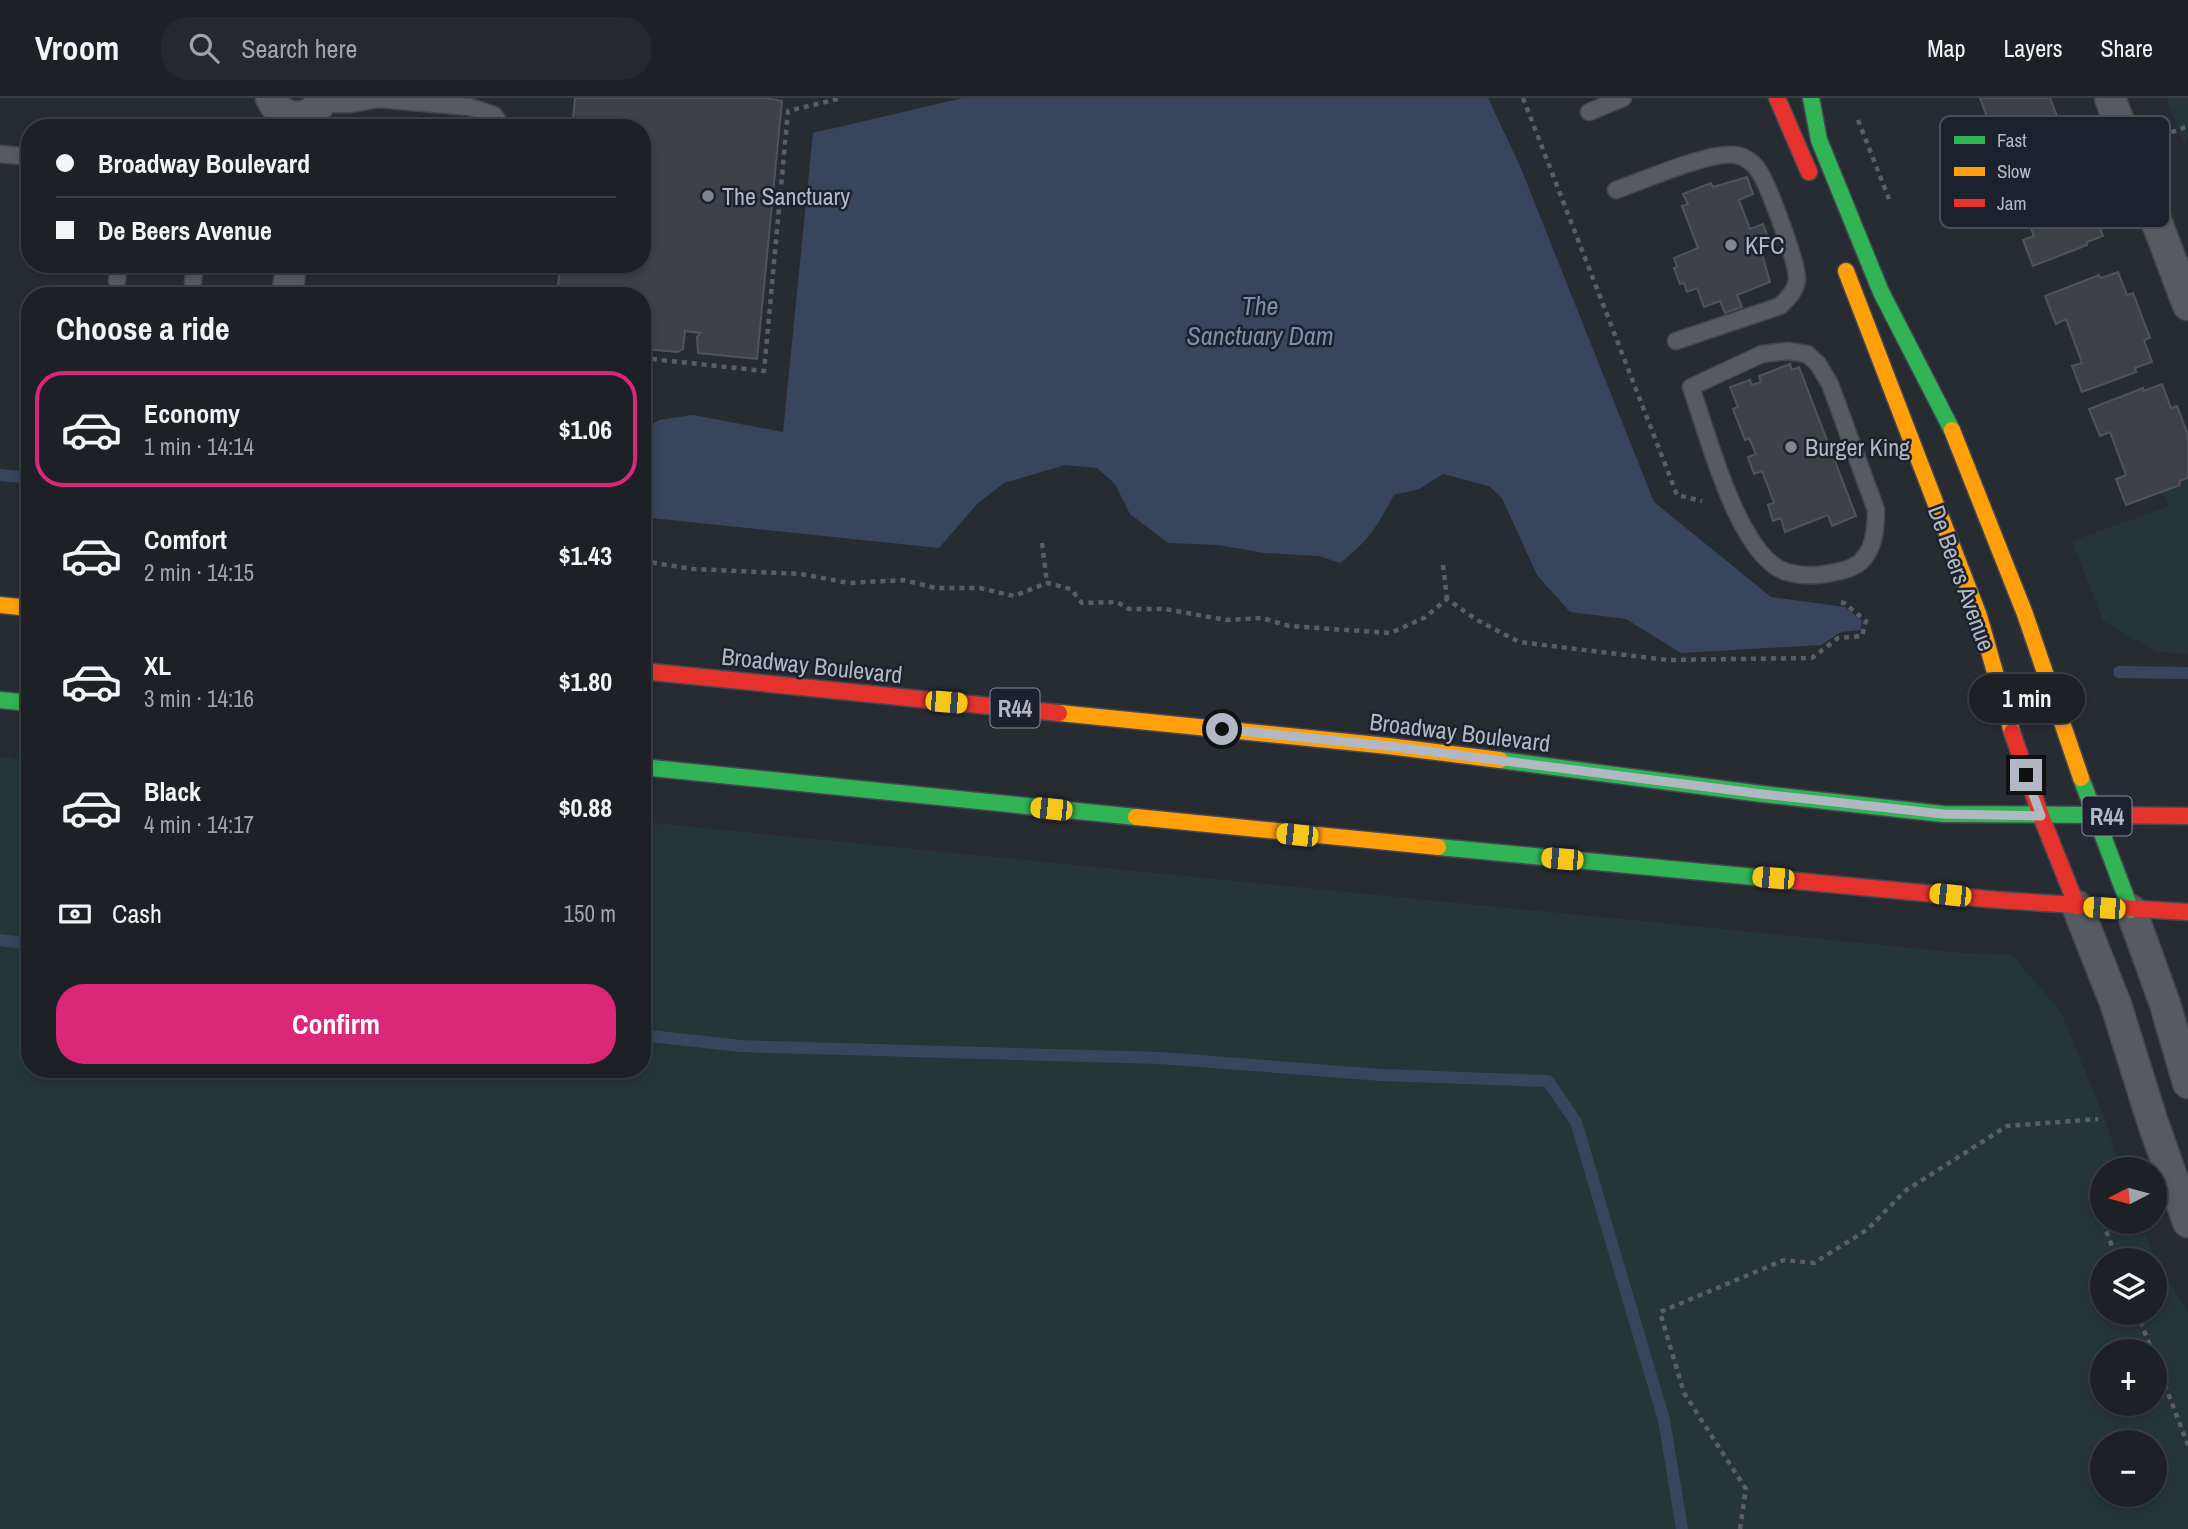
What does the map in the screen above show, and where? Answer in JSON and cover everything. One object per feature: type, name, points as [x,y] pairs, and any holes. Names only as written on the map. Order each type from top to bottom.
[{"type":"main road","points":[[1777,98],[1814,186]]},
{"type":"main road","name":"De Beers Avenue","points":[[1811,98],[1819,140],[1881,292],[1958,442],[2025,614],[2131,910]]},
{"type":"main road","name":"De Beers Avenue","points":[[1839,251],[1979,616],[2012,733],[2077,906]]},
{"type":"main road","points":[[0,605],[21,607]]},
{"type":"main road","name":"Broadway Boulevard","points":[[651,672],[1388,746],[1762,794],[1943,814],[2188,816]]},
{"type":"main road","points":[[0,700],[21,702]]},
{"type":"main road","points":[[651,768],[1324,837],[2077,906],[2188,912]]},
{"type":"street","points":[[2110,98],[2117,116]]},
{"type":"street","points":[[279,113],[303,117],[316,111]]},
{"type":"street","points":[[2159,228],[2188,305]]},
{"type":"street","name":"De Beers Avenue","points":[[2077,906],[2116,1005],[2188,1222]]},
{"type":"street","name":"De Beers Avenue","points":[[2131,910],[2165,1004],[2188,1083]]},
{"type":"lane","points":[[316,111],[376,98],[470,107],[496,119]]},
{"type":"lane","points":[[1589,112],[1623,98]]},
{"type":"lane","points":[[0,154],[21,156]]},
{"type":"lane","points":[[1616,190],[1716,155],[1735,155],[1748,159],[1760,172],[1793,256],[1797,279],[1793,294],[1780,306],[1676,341]]},
{"type":"lane","points":[[117,281],[118,273]]},
{"type":"lane","points":[[193,282],[194,273]]},
{"type":"lane","points":[[1788,351],[1807,354],[1818,364],[1830,384],[1875,510],[1876,531],[1868,554],[1850,569],[1816,577],[1785,572],[1763,558],[1749,539],[1731,500],[1691,387],[1762,354],[1788,351]]},
{"type":"path","points":[[651,359],[764,371],[788,111],[842,98]]},
{"type":"path","points":[[1523,98],[1676,495],[1712,504]]},
{"type":"path","points":[[1042,543],[1047,583]]},
{"type":"path","points":[[651,562],[693,569],[801,574],[849,583],[903,580],[936,588],[980,588],[1014,596],[1047,583],[1071,589],[1082,603],[1117,602],[1129,609],[1165,609],[1226,620],[1262,618],[1289,626],[1390,633],[1424,618],[1447,599]]},
{"type":"path","points":[[1443,565],[1447,599],[1477,620],[1519,642],[1667,660],[1812,658],[1838,638],[1862,636],[1866,621],[1844,603],[1832,601]]},
{"type":"path","points":[[1740,1529],[1746,1489],[1684,1393],[1660,1312],[1784,1260],[1814,1263],[1868,1229],[1905,1191],[2007,1126],[2098,1119]]},
{"type":"path","points":[[2167,1391],[2188,1445]]},
{"type":"shaded area","points":[[2166,98],[2188,98],[2188,137],[2184,143]]},
{"type":"shaded area","points":[[2188,478],[2188,654],[2157,652],[2103,621],[2072,541],[2169,506],[2163,491],[2180,485],[2179,481]]},
{"type":"shaded area","points":[[0,757],[21,759],[21,1078],[651,1078],[651,823],[1963,953],[2012,955],[2061,1012],[2117,1157],[2090,1157],[2090,1234],[2145,1234],[2151,1248],[2090,1248],[2090,1325],[2167,1325],[2167,1277],[2188,1313],[2188,1529],[0,1529]]},
{"type":"water","name":"The Sanctuary Dam","points":[[963,98],[1488,98],[1520,166],[1654,502],[1771,597],[1845,607],[1862,621],[1860,630],[1841,632],[1821,645],[1681,653],[1626,619],[1570,612],[1537,575],[1502,498],[1489,486],[1443,474],[1419,489],[1394,495],[1372,532],[1340,563],[1319,556],[1264,553],[1219,545],[1168,543],[1130,514],[1115,484],[1097,468],[1065,465],[1004,483],[977,504],[939,548],[651,518],[651,426],[659,420],[693,415],[783,432],[813,133]]},
{"type":"building","name":"The Sanctuary","points":[[575,98],[765,98],[782,101],[757,359],[698,353],[697,337],[700,333],[685,331],[683,349],[678,352],[651,350],[651,287],[558,287],[559,273],[651,273],[651,119],[573,119]]},
{"type":"building","points":[[1980,98],[2050,98],[2057,116],[1987,116]]},
{"type":"building","name":"KFC","points":[[1747,177],[1753,194],[1739,200],[1750,229],[1763,224],[1770,243],[1760,247],[1770,282],[1737,295],[1742,307],[1725,313],[1720,301],[1704,307],[1697,288],[1687,292],[1684,283],[1680,284],[1674,268],[1677,267],[1674,258],[1698,248],[1682,206],[1688,204],[1683,194],[1711,183],[1713,187]]},
{"type":"building","points":[[2031,228],[2100,228],[2103,236],[2033,266],[2023,240],[2034,236]]},
{"type":"building","points":[[2118,272],[2127,295],[2133,293],[2150,338],[2144,340],[2152,362],[2135,368],[2136,372],[2082,392],[2072,366],[2082,363],[2066,319],[2056,324],[2045,296],[2099,275],[2101,278]]},
{"type":"building","name":"Burger King","points":[[1790,364],[1792,370],[1799,367],[1856,516],[1832,526],[1828,515],[1785,532],[1781,518],[1773,521],[1768,505],[1774,503],[1762,471],[1754,474],[1748,457],[1756,454],[1749,438],[1745,440],[1733,409],[1738,407],[1730,387],[1750,380],[1752,385],[1761,382],[1759,376]]},
{"type":"building","points":[[2162,384],[2171,408],[2177,406],[2188,435],[2188,478],[2179,481],[2180,485],[2126,505],[2116,479],[2126,475],[2110,432],[2100,436],[2089,409],[2143,388],[2144,391]]},
{"type":"waterway","points":[[0,475],[21,477]]},
{"type":"waterway","points":[[2119,672],[2188,673]]},
{"type":"waterway","points":[[0,940],[21,943]]},
{"type":"waterway","points":[[651,1036],[740,1046],[1160,1058],[1382,1075],[1548,1081],[1576,1122],[1664,1420],[1682,1529]]},
{"type":"traffic: fast","points":[[1811,98],[1819,140],[1881,292],[1952,430]]},
{"type":"traffic: fast","points":[[0,700],[21,702]]},
{"type":"traffic: fast","points":[[1500,760],[1943,814],[2096,815]]},
{"type":"traffic: fast","points":[[651,768],[1136,817]]},
{"type":"traffic: fast","points":[[2081,778],[2131,910]]},
{"type":"traffic: fast","points":[[1438,847],[1797,881]]},
{"type":"traffic: slow","points":[[1846,271],[1979,616],[2012,732]]},
{"type":"traffic: slow","points":[[1952,430],[2025,614],[2081,778]]},
{"type":"traffic: slow","points":[[0,605],[21,607]]},
{"type":"traffic: slow","points":[[1059,713],[1500,760]]},
{"type":"traffic: slow","points":[[1136,817],[1438,847]]},
{"type":"traffic: jam","points":[[1777,98],[1809,172]]},
{"type":"traffic: jam","points":[[651,672],[1059,713]]},
{"type":"traffic: jam","points":[[2012,732],[2041,816],[2077,906]]},
{"type":"traffic: jam","points":[[2096,815],[2188,816]]},
{"type":"traffic: jam","points":[[1797,881],[1998,900],[2188,912]]},
{"type":"place","name":"The Sanctuary","points":[[708,196]]},
{"type":"place","name":"KFC","points":[[1731,245]]},
{"type":"place","name":"Burger King","points":[[1791,447]]},
{"type":"route","points":[[1222,729],[1388,746],[1762,794],[1943,814],[2041,816],[2026,775]]}]
